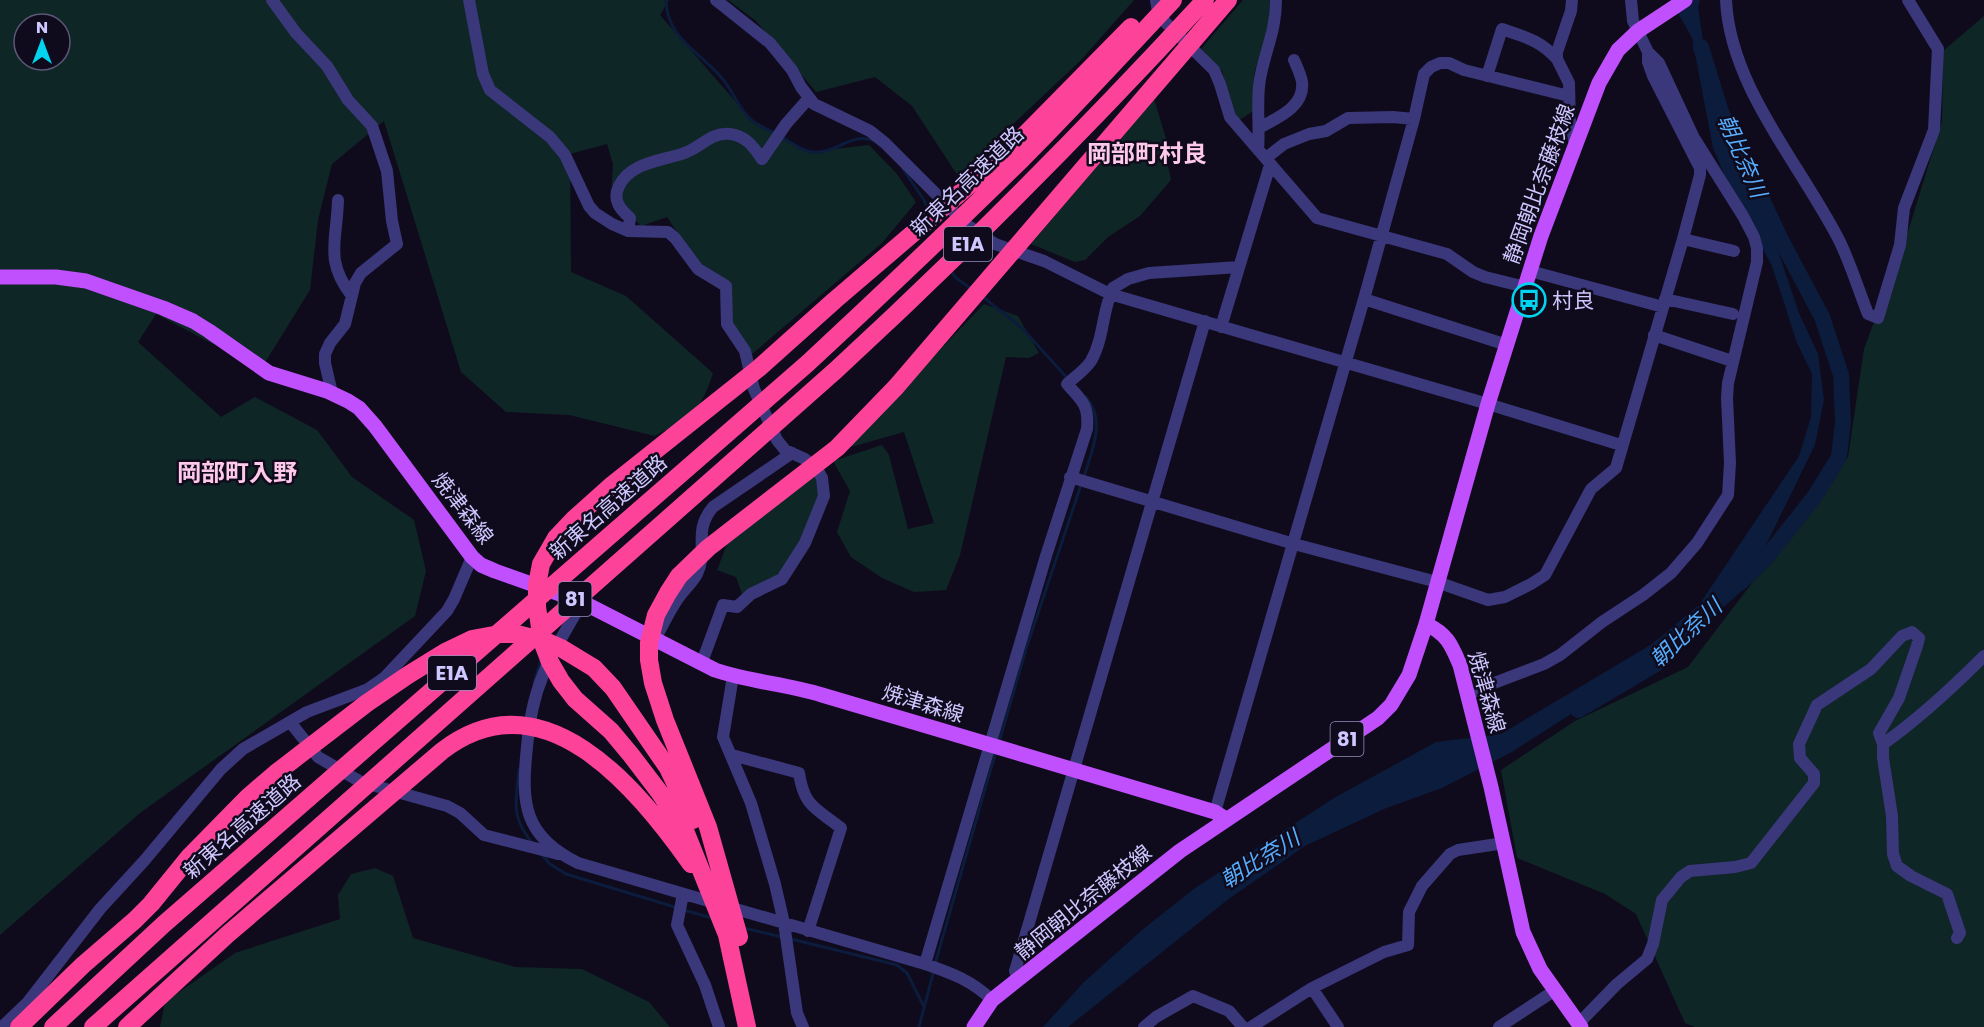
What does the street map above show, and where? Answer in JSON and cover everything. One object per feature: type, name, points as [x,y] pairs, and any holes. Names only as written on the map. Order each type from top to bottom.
[{"type":"highway","points":[[1081,89],[1157,0]]},
{"type":"highway","name":"新東名高速道路","points":[[53,1027],[164,924],[808,363],[881,296],[1015,155],[1173,0]]},
{"type":"highway","name":"E1A","points":[[93,1027],[894,317],[1042,172],[1205,0]]},
{"type":"highway","points":[[716,885],[708,827],[665,720],[653,683],[649,660],[649,643],[656,615],[668,593],[679,576],[708,548],[837,448],[896,387],[1228,0]]},
{"type":"highway","points":[[716,885],[660,793],[611,731],[574,699],[561,681],[545,651],[536,597],[539,573],[545,556],[564,529],[612,485],[759,368],[835,300],[1015,155]]},
{"type":"highway","points":[[19,1027],[83,965],[135,920],[190,856],[269,779],[367,703],[437,657],[472,639],[499,634],[517,634],[545,641],[581,658],[594,668],[613,688],[668,768],[733,933],[759,1027]]},
{"type":"highway","points":[[127,1027],[228,934],[442,751],[460,739],[487,728],[516,724],[548,731],[580,748],[611,772],[647,805],[716,885]]},
{"type":"highway","points":[[733,933],[747,1027]]},
{"type":"main road","name":"静岡朝比奈藤枝線","points":[[1426,624],[1488,404],[1525,286],[1575,142],[1599,83],[1618,50],[1640,25],[1685,0]]},
{"type":"main road","name":"焼津森線","points":[[0,277],[56,277],[86,281],[152,304],[193,321],[269,374],[332,393],[359,408],[375,426],[472,557],[495,572],[582,602],[702,663],[733,676],[813,692],[1074,768],[1221,815]]},
{"type":"main road","name":"焼津森線","points":[[1426,624],[1440,631],[1454,650],[1460,665],[1491,787],[1523,932],[1540,969],[1580,1025]]},
{"type":"main road","name":"81","points":[[1221,815],[1378,718],[1391,705],[1409,675],[1426,624]]},
{"type":"main road","name":"静岡朝比奈藤枝線","points":[[974,1027],[992,1000],[1180,851],[1221,815]]},
{"type":"street","points":[[272,0],[296,33],[327,66],[348,100],[372,126],[387,171],[392,221],[398,244],[361,273],[345,324],[324,354],[324,363],[332,393]]},
{"type":"street","points":[[469,0],[483,75],[490,90],[550,137],[565,155],[589,206],[595,213],[628,231],[668,232],[698,269],[726,286],[728,324],[745,351],[754,389],[777,440],[785,450],[805,459],[817,469],[822,478],[824,496],[806,543],[782,579],[751,594],[736,607],[723,605],[702,663]]},
{"type":"street","points":[[716,0],[770,43],[814,104],[870,131],[885,143],[967,225],[995,244],[1044,261],[1110,294],[1621,445]]},
{"type":"street","points":[[1157,0],[1158,12],[1214,70],[1230,117],[1317,218],[1382,234],[1447,254],[1473,272],[1485,277],[1525,286]]},
{"type":"street","points":[[1221,327],[1239,267],[1265,158],[1260,128],[1258,91],[1274,28],[1276,0]]},
{"type":"street","points":[[1557,59],[1572,0]]},
{"type":"street","points":[[1626,0],[1640,25]]},
{"type":"street","points":[[1070,477],[1294,544],[1437,582],[1488,600],[1499,599],[1531,585],[1545,574],[1591,489],[1616,468],[1700,175],[1700,168],[1653,75],[1631,0]]},
{"type":"street","points":[[1726,0],[1727,20],[1746,81],[1840,242],[1868,314],[1878,318],[1900,245],[1904,208],[1934,130],[1938,49],[1908,0]]},
{"type":"street","points":[[1487,75],[1502,29],[1534,40],[1546,47],[1557,59],[1569,82],[1570,127],[1575,142]]},
{"type":"street","points":[[1470,700],[1481,688],[1560,656],[1602,622],[1671,573],[1697,543],[1728,495],[1730,463],[1727,398],[1732,361],[1757,262],[1757,248],[1743,216],[1694,138],[1659,63],[1648,52]]},
{"type":"street","points":[[1260,128],[1296,105],[1301,94],[1302,82],[1294,60]]},
{"type":"street","points":[[1221,815],[1294,544],[1414,119],[1424,74],[1431,67],[1440,63],[1449,63],[1464,70],[1569,96]]},
{"type":"street","points":[[628,231],[630,219],[616,201],[616,192],[628,172],[689,151],[720,134],[732,134],[744,138],[762,159],[786,124],[809,98]]},
{"type":"street","points":[[1265,158],[1284,144],[1309,134],[1326,131],[1348,118],[1414,119]]},
{"type":"street","points":[[338,200],[333,256],[342,283],[352,296]]},
{"type":"street","points":[[1683,239],[1734,252]]},
{"type":"street","points":[[925,964],[1070,477],[1087,429],[1087,410],[1083,401],[1067,384],[1080,374],[1095,352],[1113,288],[1128,279],[1149,273],[1239,267]]},
{"type":"street","points":[[1530,271],[1664,303],[1733,314]]},
{"type":"street","points":[[1364,299],[1507,345]]},
{"type":"street","points":[[1018,980],[1015,971],[1205,321]]},
{"type":"street","points":[[1654,335],[1732,361]]},
{"type":"street","points":[[655,638],[677,600],[697,574],[701,559],[701,530],[705,517],[713,507],[792,453]]},
{"type":"street","points":[[2,1027],[28,1002],[100,909],[222,769],[243,749],[307,712],[368,689],[384,678],[447,611],[472,557]]},
{"type":"street","points":[[582,602],[543,673],[530,718],[523,791],[531,819],[552,847],[578,863],[925,964],[959,976],[977,986],[992,1000]]},
{"type":"street","points":[[1580,1025],[1617,984],[1647,958],[1653,944],[1662,900],[1681,878],[1690,871],[1735,867],[1751,863],[1771,840],[1814,783],[1814,774],[1800,758],[1799,744],[1817,705],[1871,669],[1902,636],[1912,632],[1919,638],[1917,646],[1899,698],[1879,733],[1883,744],[1883,758],[1893,816],[1893,854],[1897,866],[1911,876],[1947,894],[1960,933],[1957,938]]},
{"type":"street","points":[[1883,744],[1909,726],[1984,656]]},
{"type":"street","points":[[733,676],[723,732],[764,842],[784,923],[797,1013],[803,1027]]},
{"type":"street","points":[[290,722],[318,757],[361,782],[447,806],[460,813],[484,835],[563,855]]},
{"type":"street","points":[[732,755],[799,773],[801,790],[806,800],[841,828],[808,931]]},
{"type":"street","points":[[1251,1027],[1312,988],[1384,952],[1408,945],[1408,912],[1422,886],[1450,854],[1458,850],[1504,843]]},
{"type":"street","points":[[683,894],[677,925],[705,985],[719,1027]]},
{"type":"street","points":[[1312,988],[1338,1027]]},
{"type":"street","points":[[1499,1027],[1554,991]]},
{"type":"street","points":[[1144,1027],[1156,1017],[1193,996],[1229,1011],[1243,1027]]},
{"type":"green space","points":[[0,0],[669,0],[660,15],[750,118],[808,152],[869,145],[897,174],[916,202],[882,243],[751,355],[731,324],[730,286],[696,261],[667,217],[641,226],[611,196],[613,164],[607,144],[570,154],[571,272],[626,296],[713,373],[704,397],[693,412],[655,436],[569,415],[506,412],[461,372],[384,121],[332,164],[318,220],[310,290],[261,369],[156,314],[138,342],[221,417],[255,397],[317,430],[352,477],[414,520],[426,571],[415,616],[140,813],[0,935]]},
{"type":"green space","points":[[728,0],[1134,0],[1081,60],[958,176],[912,106],[875,77],[816,92],[756,21]]},
{"type":"green space","points":[[1243,0],[1270,0],[1269,23],[1254,74],[1253,111],[1238,121],[1233,112],[1222,71],[1201,49]]},
{"type":"green space","points":[[1984,16],[1984,1027],[1695,1027],[1685,1023],[1636,914],[1605,894],[1517,858],[1501,770],[1575,721],[1688,667],[1848,457],[1864,349],[1910,225],[1942,121],[1943,51]]},
{"type":"green space","points":[[1154,99],[1168,145],[1167,161],[1171,180],[1140,216],[1108,237],[1085,260],[1075,262],[1031,244]]},
{"type":"green space","points":[[984,304],[1018,316],[1039,353],[1029,358],[1006,357],[960,555],[946,590],[914,592],[882,578],[851,557],[837,532],[850,491],[833,461],[882,445],[889,455],[908,529],[934,523],[904,432],[844,449]]},
{"type":"green space","points":[[816,471],[820,498],[802,545],[776,582],[743,597],[736,577],[717,570],[729,539]]},
{"type":"green space","points":[[375,868],[393,876],[413,938],[515,967],[582,969],[649,1002],[670,1027],[160,1027],[165,1002],[235,953],[340,919],[338,895],[351,874]]},
{"type":"water","points":[[1671,0],[1700,0],[1698,7],[1707,67],[1735,164],[1771,230],[1799,313],[1818,354],[1824,400],[1815,445],[1745,588],[1671,654],[1596,698],[1512,752],[1442,788],[1384,809],[1305,846],[1230,898],[1068,1027],[1043,1027],[1084,982],[1142,930],[1195,888],[1334,798],[1436,742],[1501,734],[1652,644],[1699,605],[1799,456],[1811,417],[1812,374],[1797,343],[1772,266],[1729,186],[1713,148],[1692,38]]},
{"type":"waterway","points":[[666,0],[672,25],[678,35],[721,77],[749,117],[775,133]]},
{"type":"waterway","name":"朝比奈川","points":[[1701,47],[1721,112],[1781,240],[1822,317],[1841,375],[1843,422],[1839,457],[1815,496],[1766,558],[1740,583]]},
{"type":"waterway","points":[[780,136],[799,147],[815,152],[827,151],[853,140],[875,141]]},
{"type":"waterway","points":[[903,169],[924,200],[929,212]]},
{"type":"waterway","points":[[951,271],[955,277],[970,288]]},
{"type":"waterway","points":[[983,297],[1022,328],[1069,380]]},
{"type":"waterway","points":[[1083,479],[1093,448],[1096,426],[1096,416],[1086,397]]},
{"type":"waterway","points":[[999,742],[1026,649],[1081,485]]},
{"type":"waterway","name":"朝比奈川","points":[[1578,710],[1656,664],[1676,645]]},
{"type":"waterway","points":[[534,683],[541,660]]},
{"type":"waterway","points":[[935,964],[996,751]]},
{"type":"waterway","points":[[519,769],[516,808],[521,825],[533,844]]},
{"type":"waterway","points":[[543,856],[550,864],[566,874],[678,908]]},
{"type":"waterway","points":[[684,910],[712,918]]},
{"type":"waterway","points":[[744,928],[782,937]]},
{"type":"waterway","points":[[791,939],[897,965],[907,973],[923,1005]]},
{"type":"waterway","points":[[919,1027],[934,970]]},
{"type":"place","name":"村良","points":[[1529,300]]},
{"type":"district","name":"岡部町村良","points":[[1147,153]]},
{"type":"district","name":"岡部町入野","points":[[237,472]]}]
